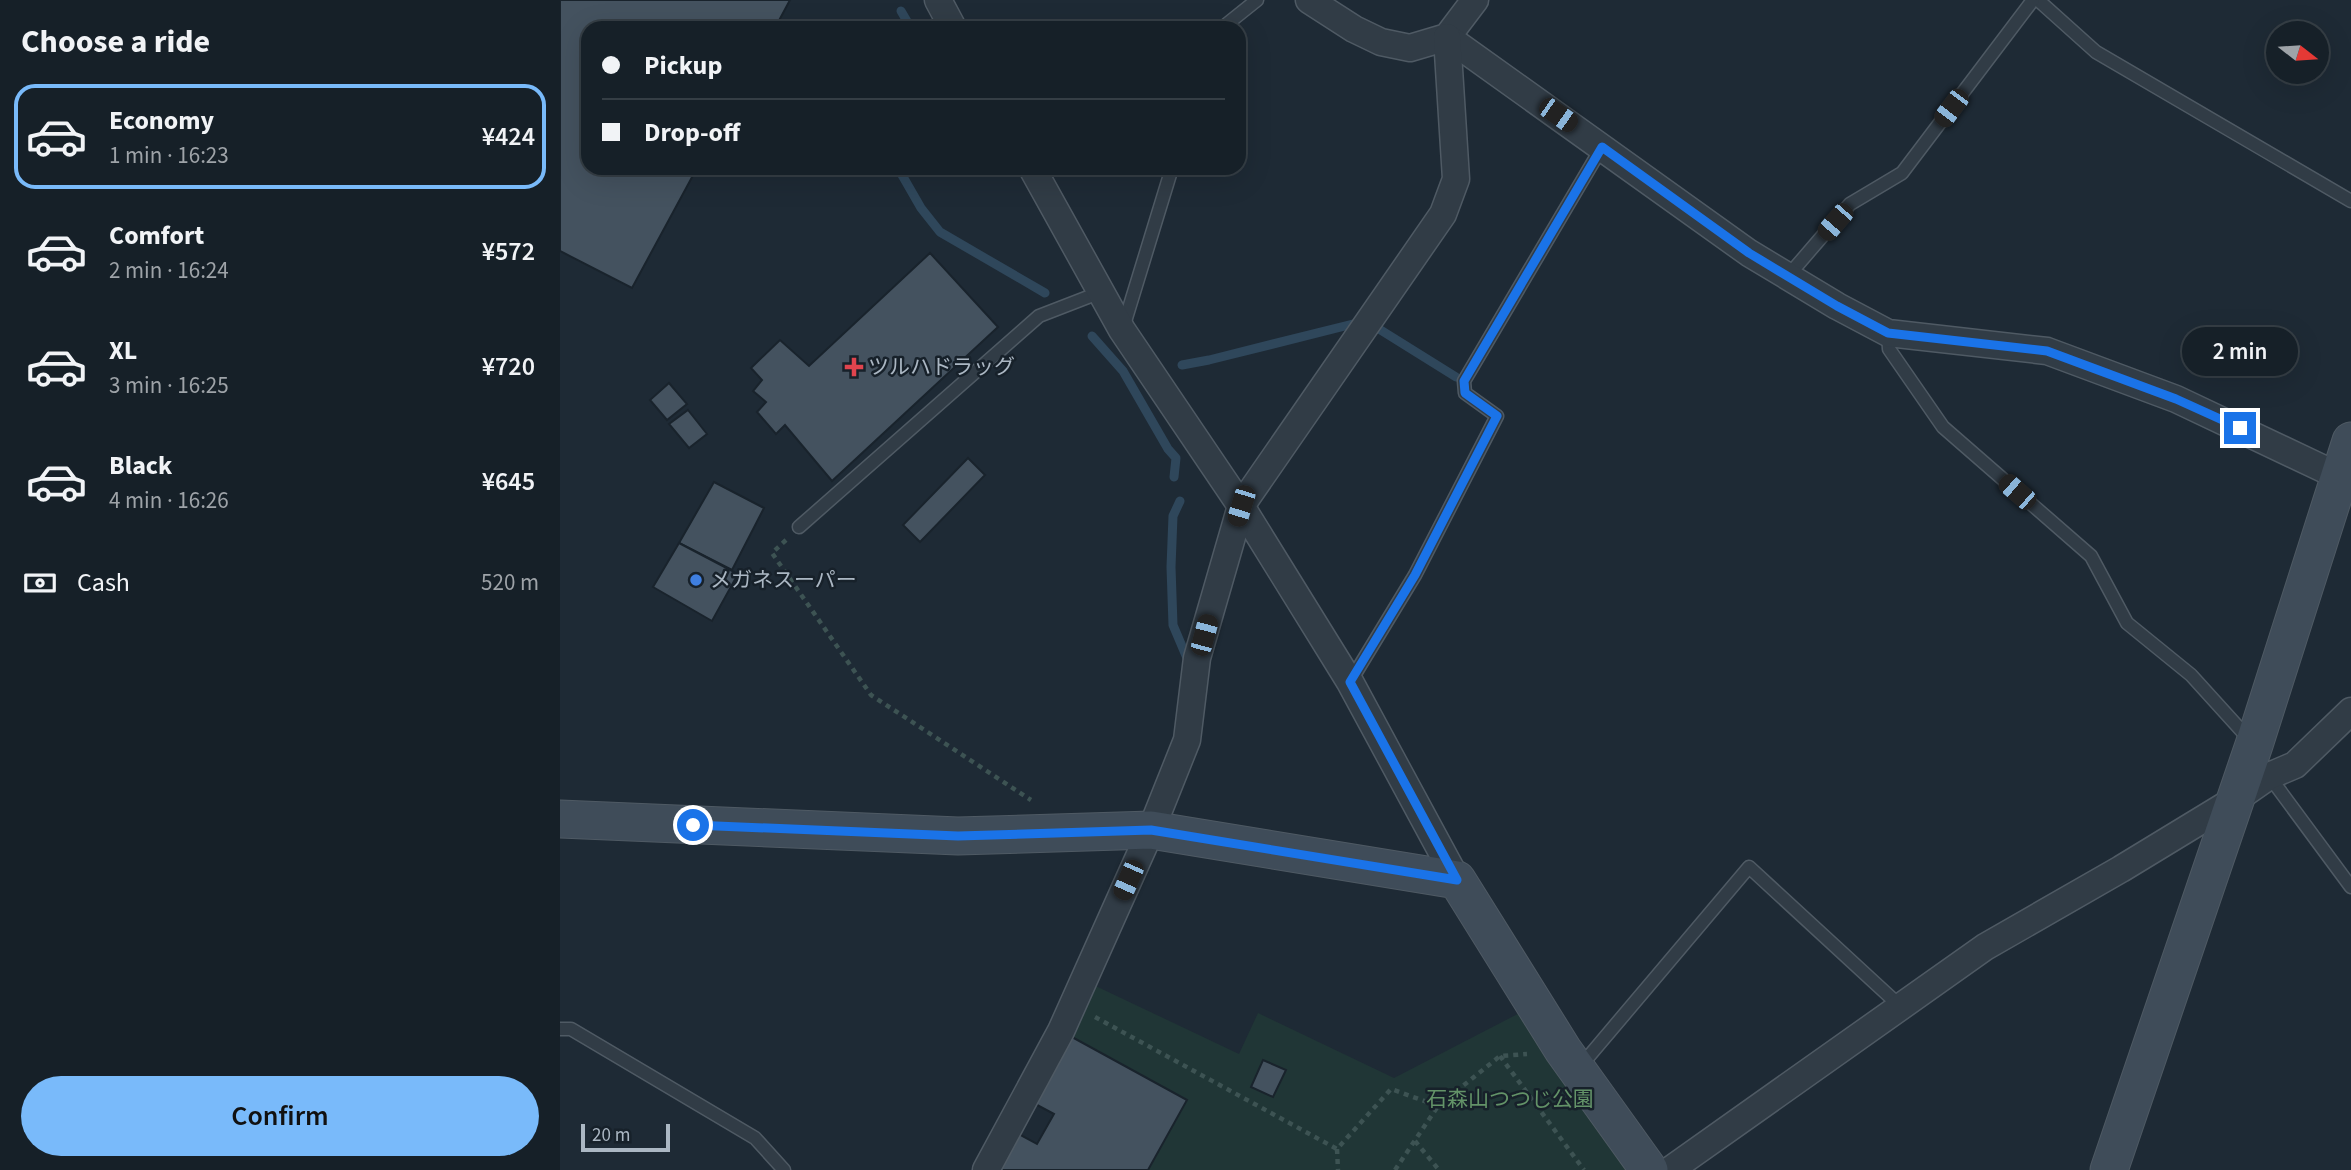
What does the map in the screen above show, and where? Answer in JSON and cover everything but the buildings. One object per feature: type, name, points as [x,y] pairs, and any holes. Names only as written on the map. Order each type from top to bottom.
[{"type":"street","points":[[937,0],[949,21]]},
{"type":"street","points":[[1309,0],[1354,29],[1381,42],[1410,48],[1447,37],[1475,0]]},
{"type":"street","points":[[1447,37],[1749,253],[1888,333],[2047,351],[2176,399],[2345,480]]},
{"type":"street","points":[[986,1170],[1061,1031],[1151,830],[1187,740],[1197,658],[1241,506],[1443,214],[1456,179],[1447,37]]},
{"type":"street","points":[[1036,175],[1122,330],[1241,506],[1350,682],[1457,880],[1570,1060],[1649,1170]]},
{"type":"street","points":[[2109,1170],[2236,799],[2262,761],[2345,480],[2351,441]]},
{"type":"street","points":[[2262,761],[2295,765],[2351,711]]},
{"type":"street","points":[[1670,1170],[1985,947],[2236,799]]},
{"type":"street","points":[[560,819],[958,836],[1151,830],[1457,880]]},
{"type":"lane","points":[[1231,21],[1257,0]]},
{"type":"lane","points":[[1788,276],[1850,204],[1902,173],[2035,0],[2096,51],[2351,201]]},
{"type":"lane","points":[[1350,682],[1415,575],[1497,416],[1465,393],[1464,381],[1602,147]]},
{"type":"lane","points":[[1122,330],[1170,175]]},
{"type":"lane","points":[[799,527],[1039,316],[1101,292]]},
{"type":"lane","points":[[1888,333],[1889,349],[1943,427],[2091,556],[2127,623],[2191,674],[2262,761],[2351,887]]},
{"type":"lane","points":[[1570,1060],[1749,867],[1900,1006]]},
{"type":"lane","points":[[560,1029],[570,1029],[755,1138],[784,1170]]},
{"type":"path","points":[[799,527],[772,553],[871,695],[1038,804]]},
{"type":"path","points":[[1073,1005],[1337,1149]]},
{"type":"path","points":[[1395,1170],[1438,1106],[1500,1056],[1570,1060]]},
{"type":"path","points":[[1500,1056],[1584,1170]]},
{"type":"path","points":[[1338,1170],[1337,1149],[1391,1089],[1438,1106]]},
{"type":"path","points":[[1415,1141],[1439,1170]]},
{"type":"path","points":[[1577,1161],[1578,1170]]},
{"type":"green space","name":"石森山つつじ公園","points":[[1083,980],[1239,1054],[1258,1013],[1394,1078],[1535,1005],[1649,1170],[1148,1170],[1187,1100],[1061,1031]]},
{"type":"waterway","points":[[901,11],[907,21]]},
{"type":"waterway","points":[[902,175],[921,208],[940,232],[1045,293]]},
{"type":"waterway","points":[[1182,365],[1353,324]]},
{"type":"waterway","points":[[1379,329],[1456,377]]},
{"type":"waterway","points":[[1092,336],[1123,371],[1168,449],[1176,458],[1174,477]]},
{"type":"waterway","points":[[1180,501],[1173,516],[1173,625],[1187,658]]},
{"type":"place","name":"ツルハドラッグ","points":[[854,367]]},
{"type":"place","name":"メガネスーパー","points":[[696,580]]},
{"type":"route","points":[[693,825],[958,836],[1151,830],[1457,880],[1350,682],[1415,575],[1497,416],[1465,393],[1464,381],[1602,147],[1749,253],[1888,333],[2047,351],[2176,399],[2240,428]]}]
